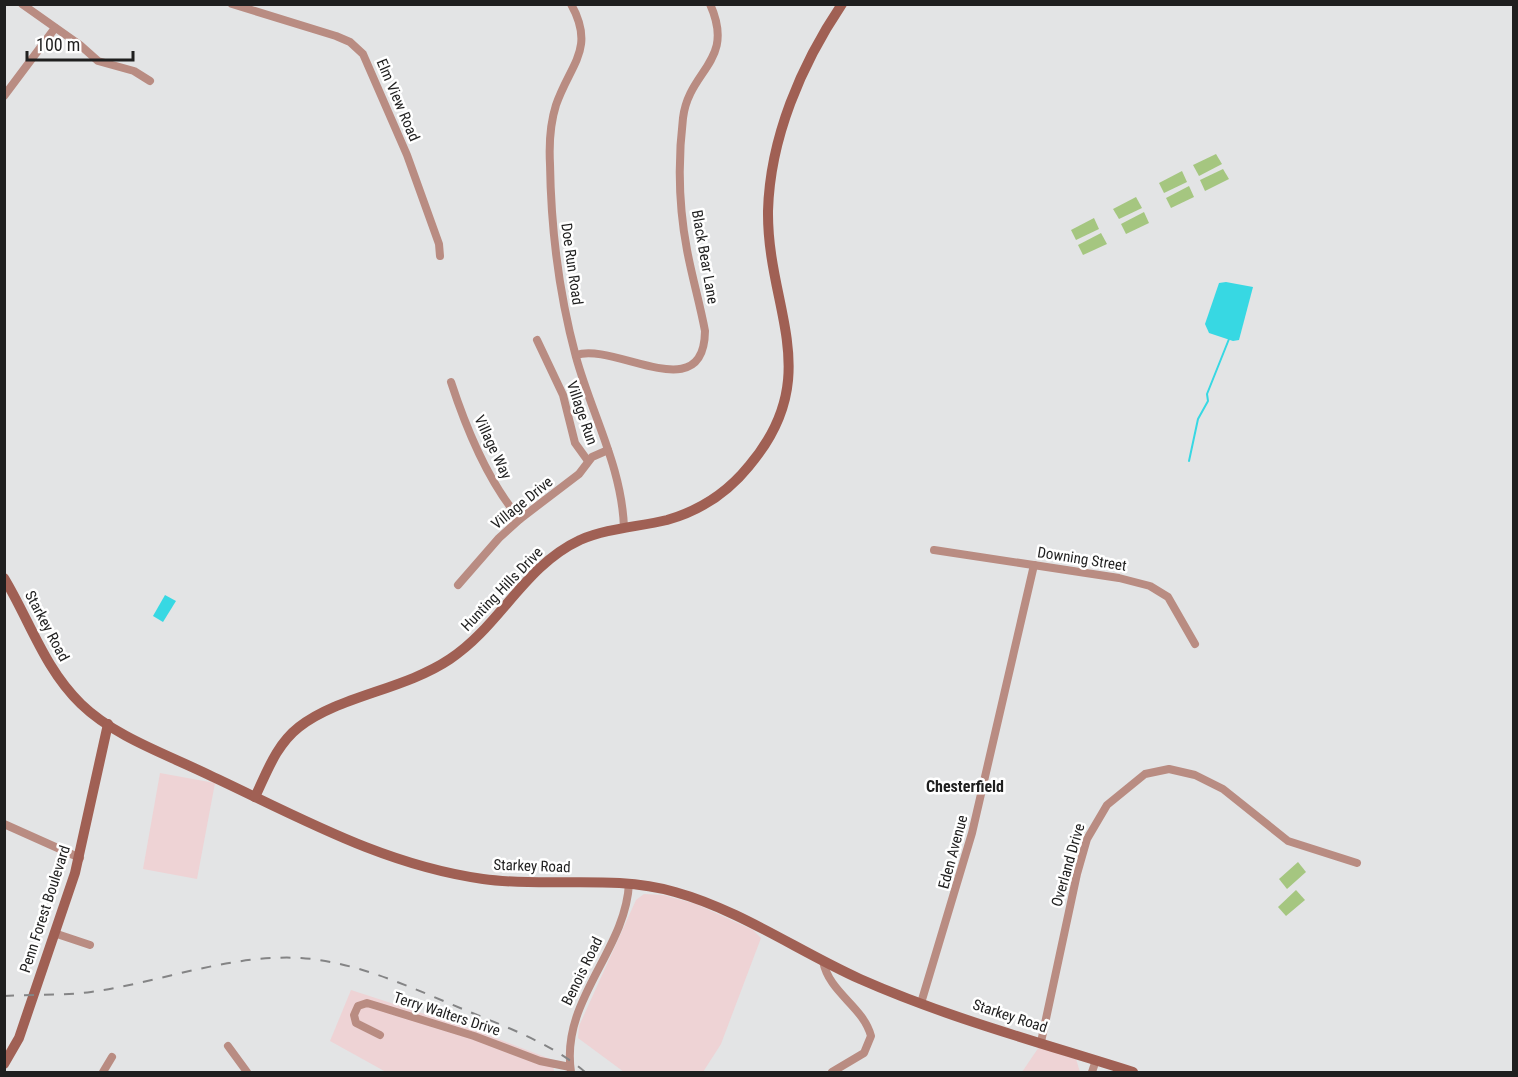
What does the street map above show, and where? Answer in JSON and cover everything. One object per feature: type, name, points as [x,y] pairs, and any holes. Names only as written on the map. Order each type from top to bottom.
[{"type":"street","points":[[22,4],[98,61],[134,71],[144,75],[150,81]]},
{"type":"street","name":"Elm View Road","points":[[232,4],[336,36],[350,42],[363,54],[407,155],[439,244],[440,256]]},
{"type":"street","name":"Doe Run Road","points":[[571,4],[582,29],[582,46],[555,107],[552,121],[550,168],[558,273],[576,355],[621,496],[624,528]]},
{"type":"street","name":"Black Bear Lane","points":[[576,355],[594,352],[660,369],[678,370],[692,365],[703,348],[704,324],[684,228],[681,165],[686,105],[717,49],[717,22],[710,4]]},
{"type":"street","name":"Hunting Hills Drive","points":[[255,797],[281,746],[307,721],[437,668],[479,634],[548,560],[581,540],[680,515],[709,501],[748,468],[777,422],[786,393],[789,357],[788,337],[770,243],[768,209],[773,166],[798,85],[819,41],[842,4]]},
{"type":"street","points":[[4,96],[56,28]]},
{"type":"street","name":"Village Run","points":[[537,339],[563,395],[575,443],[588,461]]},
{"type":"street","name":"Village Way","points":[[451,382],[458,403],[497,488],[520,519]]},
{"type":"street","name":"Village Drive","points":[[458,585],[494,544],[520,519],[579,474],[588,461],[608,450]]},
{"type":"street","name":"Downing Street","points":[[934,550],[1119,578],[1155,588],[1168,597],[1196,644]]},
{"type":"street","name":"Eden Avenue","points":[[921,1003],[946,929],[972,833],[1034,565]]},
{"type":"street","name":"Starkey Road","points":[[4,578],[57,677],[83,706],[108,724],[342,839],[433,870],[524,883],[629,883],[677,892],[715,906],[823,961],[921,1003],[1133,1072]]},
{"type":"street","name":"Penn Forest Boulevard","points":[[4,1064],[20,1038],[80,858],[108,724]]},
{"type":"street","name":"Overland Drive","points":[[1041,1042],[1077,874],[1087,839],[1107,805],[1145,774],[1169,769],[1195,775],[1222,789],[1288,841],[1357,863]]},
{"type":"street","points":[[4,824],[80,858]]},
{"type":"street","name":"Benois Road","points":[[570,1070],[574,1019],[625,913],[629,883]]},
{"type":"street","points":[[54,933],[90,945]]},
{"type":"street","points":[[823,961],[831,983],[863,1017],[871,1036],[864,1053],[832,1072]]},
{"type":"street","name":"Terry Walters Drive","points":[[380,1035],[356,1023],[354,1015],[358,1006],[367,1004],[377,1006],[492,1042],[570,1070]]},
{"type":"street","points":[[228,1046],[247,1072]]},
{"type":"street","points":[[103,1072],[112,1058]]},
{"type":"street","points":[[1092,1072],[1096,1060]]},
{"type":"shaded area","points":[[160,773],[215,783],[197,879],[143,869]]},
{"type":"shaded area","points":[[644,894],[663,895],[696,904],[753,930],[761,938],[721,1044],[703,1072],[624,1072],[578,1038],[579,1026],[636,900]]},
{"type":"shaded area","points":[[351,990],[480,1032],[553,1060],[554,1072],[386,1072],[330,1041]]},
{"type":"shaded area","points":[[1039,1047],[1076,1059],[1080,1072],[1022,1072]]},
{"type":"green space","points":[[1216,154],[1222,164],[1199,176],[1193,165]]},
{"type":"green space","points":[[1223,169],[1229,179],[1205,191],[1200,180]]},
{"type":"green space","points":[[1182,171],[1187,182],[1164,193],[1159,183]]},
{"type":"green space","points":[[1189,186],[1194,197],[1171,208],[1166,198]]},
{"type":"green space","points":[[1136,197],[1142,208],[1119,219],[1113,209]]},
{"type":"green space","points":[[1144,212],[1149,223],[1126,234],[1121,224]]},
{"type":"green space","points":[[1094,218],[1099,229],[1076,240],[1071,230]]},
{"type":"green space","points":[[1101,233],[1107,244],[1083,255],[1078,245]]},
{"type":"green space","points":[[1298,862],[1306,872],[1287,889],[1279,879]]},
{"type":"green space","points":[[1296,890],[1305,900],[1286,916],[1278,907]]},
{"type":"water","points":[[1226,282],[1253,287],[1239,340],[1233,341],[1209,333],[1205,324],[1219,283]]},
{"type":"water","points":[[165,595],[176,601],[163,622],[153,616]]},
{"type":"waterway","points":[[1189,461],[1198,419],[1208,401],[1207,394],[1229,339]]},
{"type":"railway","points":[[4,996],[91,992],[248,960],[274,958],[322,960],[384,977],[512,1029],[558,1052],[585,1072]]},
{"type":"district","name":"Chesterfield","points":[[965,786]]}]
